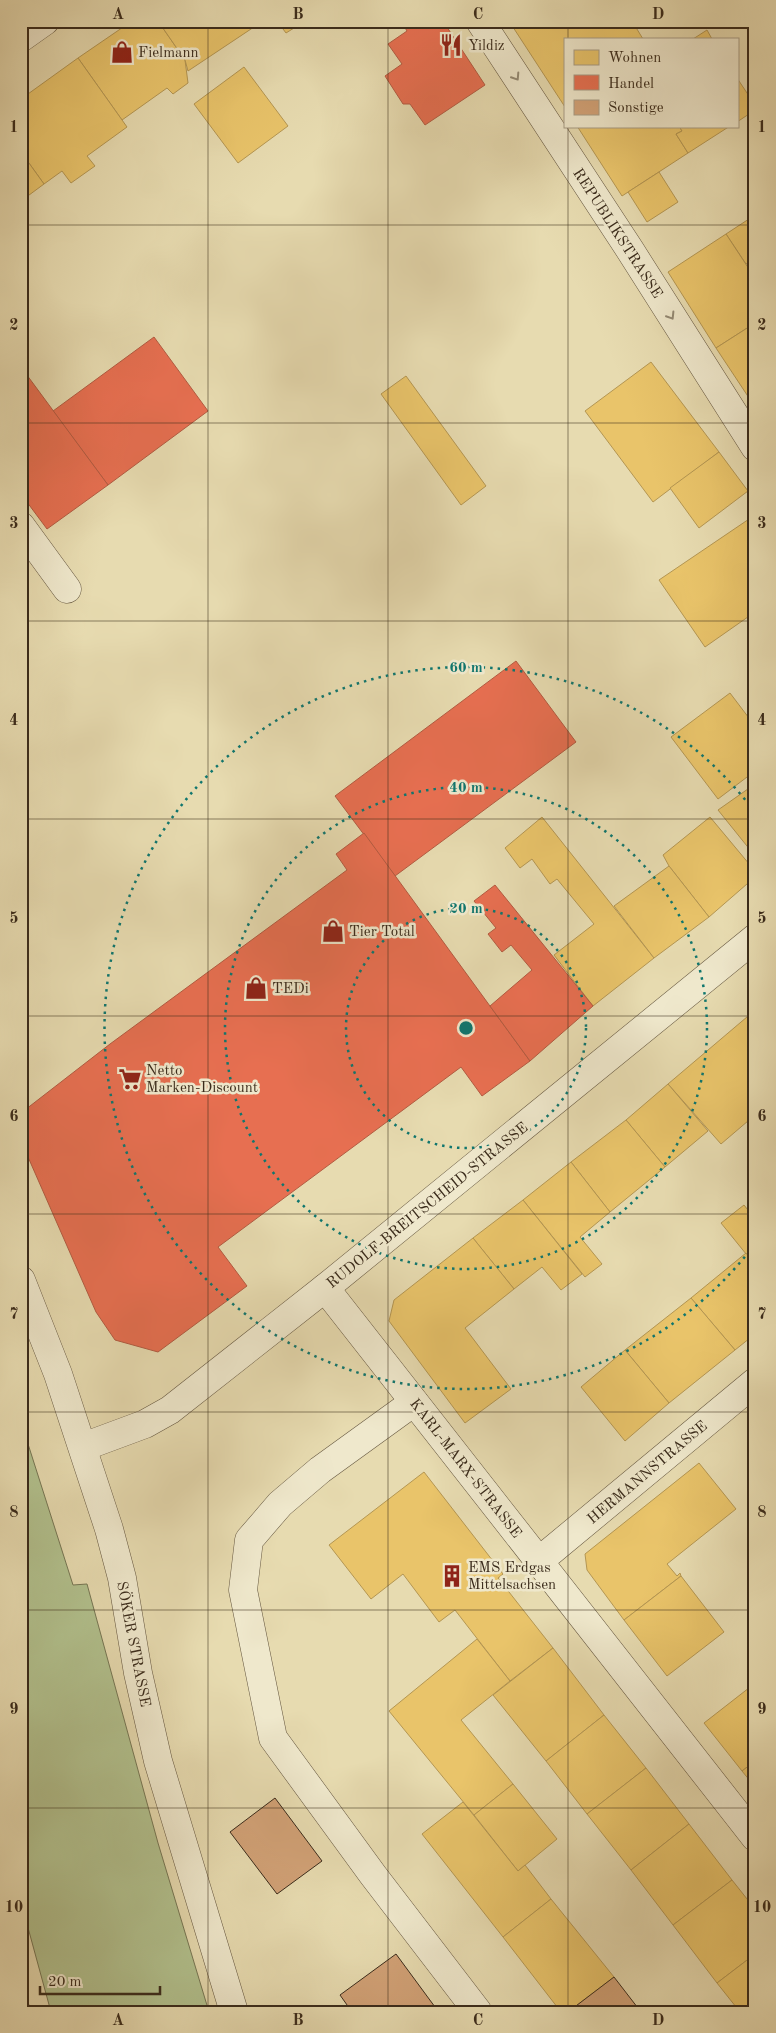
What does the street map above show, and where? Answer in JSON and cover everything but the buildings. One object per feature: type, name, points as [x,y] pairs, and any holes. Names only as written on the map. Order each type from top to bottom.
[{"type":"street","points":[[21,38],[45,21]]},
{"type":"street","name":"REPUBLIKSTRASSE","points":[[480,21],[630,250],[755,447]]},
{"type":"street","points":[[21,526],[67,589]]},
{"type":"street","name":"RUDOLF-BREITSCHEID-STRASSE","points":[[83,1447],[145,1424],[170,1410],[325,1288],[755,938]]},
{"type":"street","name":"SÖKER STRASSE","points":[[21,1280],[58,1374],[110,1529],[122,1578],[138,1673],[158,1761],[234,2012]]},
{"type":"street","name":"KARL-MARX-STRASSE","points":[[325,1288],[755,1837]]},
{"type":"street","name":"HERMANNSTRASSE","points":[[539,1561],[755,1382]]},
{"type":"street","points":[[414,1402],[320,1470],[280,1504],[249,1540],[243,1590],[273,1738],[373,1875],[478,2012]]},
{"type":"green space","points":[[21,1422],[73,1585],[87,1584],[158,1843],[209,2012],[51,2012],[21,1902]]},
{"type":"railway","points":[[21,1980],[29,2012]]},
{"type":"place","name":"Yildiz","points":[[451,45]]},
{"type":"place","name":"Fielmann","points":[[122,52]]},
{"type":"place","name":"Tier Total","points":[[333,931]]},
{"type":"place","name":"TEDi","points":[[256,988]]},
{"type":"place","name":"Netto Marken-Discount","points":[[130,1079]]},
{"type":"place","name":"EMS Erdgas Mittelsachsen","points":[[452,1576]]}]
